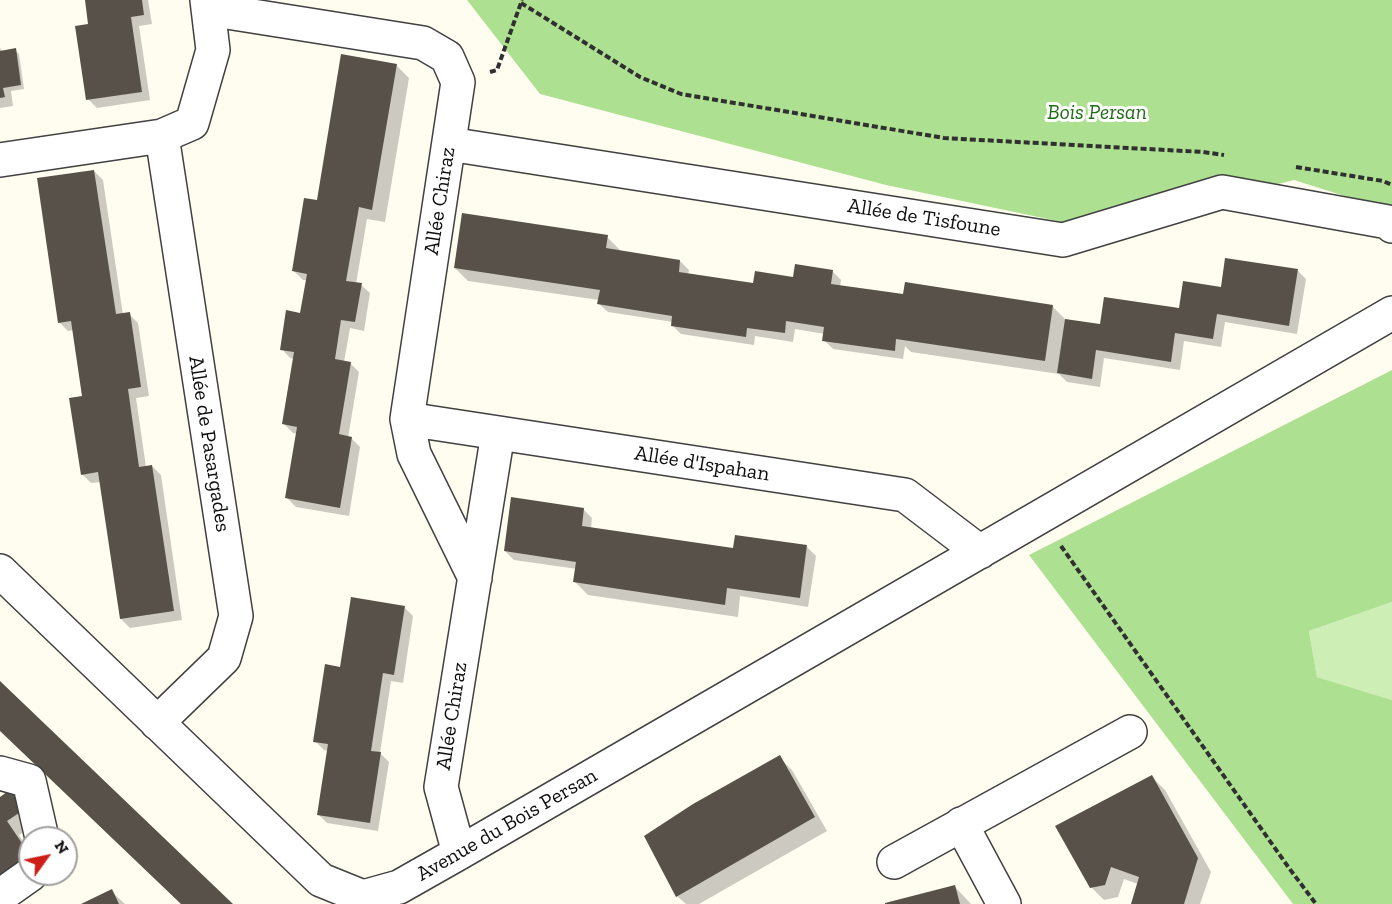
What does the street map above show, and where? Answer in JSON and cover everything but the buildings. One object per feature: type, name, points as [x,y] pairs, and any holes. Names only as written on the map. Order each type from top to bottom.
[{"type":"street","points":[[0,160],[162,136],[192,123],[213,50],[207,5],[423,43],[447,57],[458,82]]},
{"type":"street","name":"Allée Chiraz","points":[[458,82],[407,419],[414,454],[475,578]]},
{"type":"street","name":"Allée de Pasargades","points":[[157,723],[224,658],[236,616],[162,136]]},
{"type":"street","name":"Allée de Tisfoune","points":[[449,144],[1063,240],[1222,192],[1388,222],[1392,226]]},
{"type":"street","points":[[980,552],[1392,313]]},
{"type":"street","name":"Allée d'Ispahan","points":[[407,419],[905,495],[980,552]]},
{"type":"street","name":"Allée Chiraz","points":[[459,853],[441,787],[498,433]]},
{"type":"street","name":"Avenue du Bois Persan","points":[[0,570],[321,880],[363,897],[399,887],[980,552]]},
{"type":"street","points":[[894,862],[1130,732]]},
{"type":"street","points":[[0,773],[29,782],[39,826]]},
{"type":"street","points":[[962,824],[1004,904]]},
{"type":"street","points":[[0,896],[18,883]]},
{"type":"path","points":[[458,82],[497,70],[522,2],[640,77],[681,94],[944,138],[1203,152],[1225,156]]},
{"type":"path","points":[[1293,167],[1392,184]]},
{"type":"path","points":[[1040,516],[1316,904]]},
{"type":"green space","name":"Bois Persan","points":[[467,0],[1392,0],[1392,211],[1294,180],[1100,230],[886,185],[540,94]]},
{"type":"green space","points":[[1392,370],[1392,602],[1309,631],[1317,677],[1392,700],[1392,904],[1293,904],[1029,555]]},
{"type":"green space","points":[[1392,602],[1392,700],[1317,677],[1309,631]]}]
